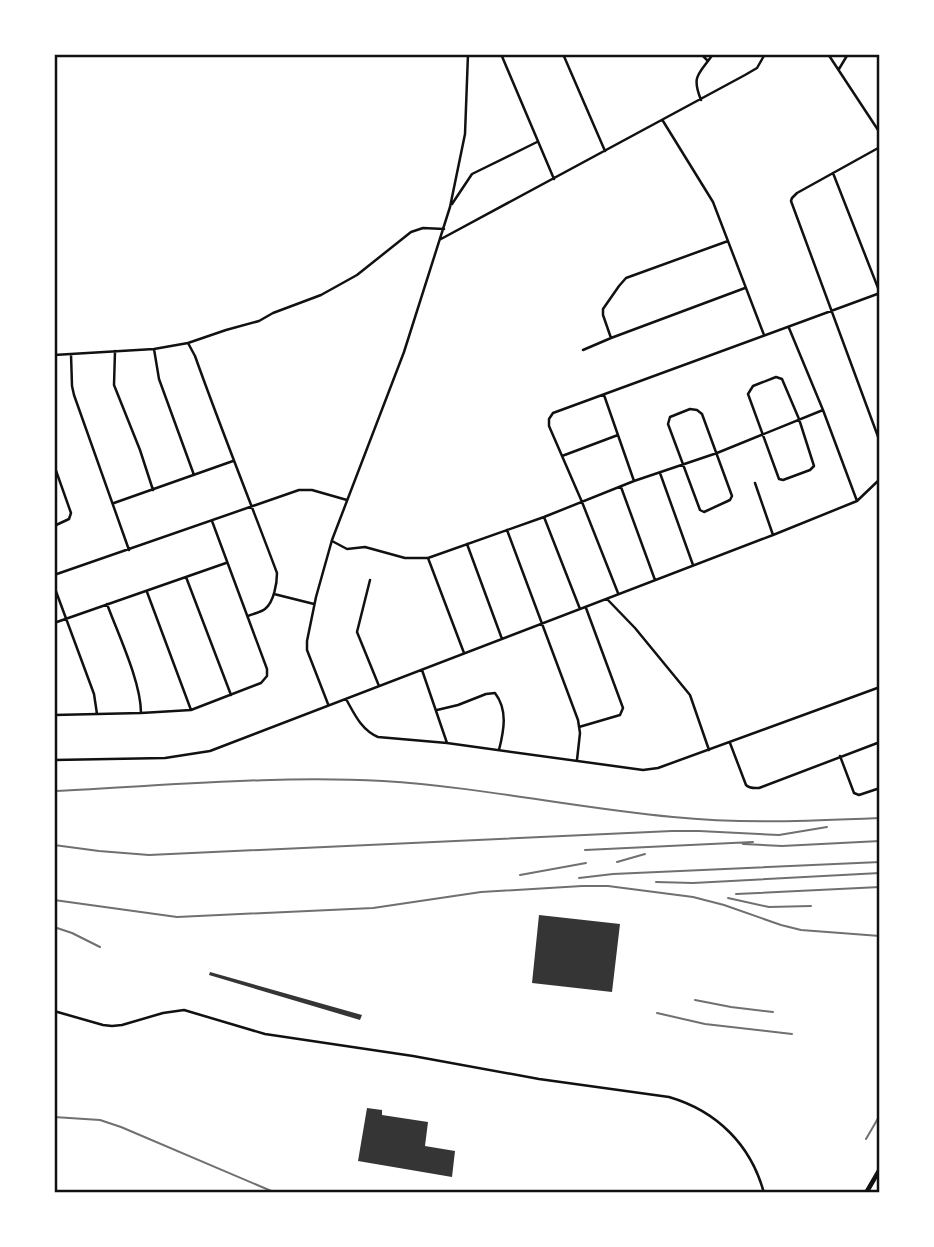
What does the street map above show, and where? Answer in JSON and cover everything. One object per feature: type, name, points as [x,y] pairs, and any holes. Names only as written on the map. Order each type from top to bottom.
[{"type":"highway","points":[[866,1193],[880,1169]]},
{"type":"street","points":[[328,705],[307,650],[314,604],[332,540],[404,352],[450,208],[465,134],[468,54]]},
{"type":"street","points":[[501,54],[554,179]]},
{"type":"street","points":[[564,54],[606,152]]},
{"type":"street","points":[[701,54],[708,61]]},
{"type":"street","points":[[701,100],[695,82],[713,54]]},
{"type":"street","points":[[440,239],[701,100],[757,68],[765,54]]},
{"type":"street","points":[[828,54],[880,134]]},
{"type":"street","points":[[839,69],[848,54]]},
{"type":"street","points":[[663,121],[709,193],[764,336]]},
{"type":"street","points":[[450,208],[472,174],[537,142]]},
{"type":"street","points":[[880,147],[797,192],[791,201],[880,442]]},
{"type":"street","points":[[618,594],[549,426],[550,416],[880,293],[833,173]]},
{"type":"street","points":[[54,355],[154,349],[188,343],[259,321],[321,295],[357,275],[417,229],[444,229]]},
{"type":"street","points":[[611,338],[603,312],[624,280],[727,241]]},
{"type":"street","points":[[583,351],[745,288]]},
{"type":"street","points":[[789,327],[856,501]]},
{"type":"street","points":[[188,343],[253,506],[276,573],[277,578],[268,607],[248,616]]},
{"type":"street","points":[[154,349],[159,379],[194,475]]},
{"type":"street","points":[[115,351],[114,385],[153,490]]},
{"type":"street","points":[[71,354],[74,395],[129,550]]},
{"type":"street","points":[[780,377],[799,419],[814,466],[810,470],[779,479],[763,435],[748,394],[753,386],[780,377]]},
{"type":"street","points":[[604,396],[634,481]]},
{"type":"street","points":[[690,409],[697,410],[702,414],[732,496],[730,500],[707,512],[700,510],[683,465],[668,421],[670,417],[690,409]]},
{"type":"street","points":[[332,540],[347,549],[365,547],[405,558],[428,558],[823,411]]},
{"type":"street","points":[[561,457],[618,435]]},
{"type":"street","points":[[113,503],[233,461]]},
{"type":"street","points":[[54,465],[71,513],[69,519],[54,526]]},
{"type":"street","points":[[659,472],[693,565]]},
{"type":"street","points":[[54,760],[165,758],[200,754],[773,535],[856,501],[880,479]]},
{"type":"street","points":[[755,483],[773,535]]},
{"type":"street","points":[[621,486],[655,580]]},
{"type":"street","points":[[54,575],[304,489],[347,500]]},
{"type":"street","points":[[544,517],[580,609]]},
{"type":"street","points":[[54,709],[55,715],[191,710],[261,683],[267,676],[267,669],[212,521]]},
{"type":"street","points":[[507,530],[579,727],[577,760]]},
{"type":"street","points":[[467,544],[502,639]]},
{"type":"street","points":[[428,558],[464,653]]},
{"type":"street","points":[[54,623],[227,562]]},
{"type":"street","points":[[186,576],[231,695]]},
{"type":"street","points":[[370,580],[356,632],[379,686]]},
{"type":"street","points":[[54,586],[94,694],[97,714]]},
{"type":"street","points":[[146,590],[191,710]]},
{"type":"street","points":[[273,593],[314,604]]},
{"type":"street","points":[[606,599],[635,628],[690,695],[709,750]]},
{"type":"street","points":[[107,604],[136,685],[141,713]]},
{"type":"street","points":[[579,727],[620,715],[623,708],[585,607]]},
{"type":"street","points":[[422,669],[447,743]]},
{"type":"street","points":[[345,699],[363,726],[373,735],[650,770],[880,687]]},
{"type":"street","points":[[437,710],[495,693],[505,721],[499,750]]},
{"type":"street","points":[[730,743],[746,785],[760,788],[880,742]]},
{"type":"street","points":[[840,756],[854,793],[859,795],[880,788]]},
{"type":"street","points":[[54,1011],[112,1026],[184,1010],[265,1034],[669,1097],[697,1108],[735,1138],[758,1173],[764,1193]]},
{"type":"building","points":[[539,915],[620,924],[612,992],[532,983]]},
{"type":"building","points":[[210,972],[362,1015],[360,1020],[209,975]]},
{"type":"building","points":[[367,1108],[382,1110],[382,1115],[428,1122],[425,1146],[455,1151],[452,1177],[358,1161]]},
{"type":"railway","points":[[54,791],[260,780],[383,781],[456,788],[637,813],[725,821],[880,818]]},
{"type":"railway","points":[[54,845],[149,855],[672,831],[779,835],[827,827]]},
{"type":"railway","points":[[743,844],[782,846],[880,841]]},
{"type":"railway","points":[[585,850],[753,842]]},
{"type":"railway","points":[[617,862],[645,854]]},
{"type":"railway","points":[[579,878],[613,874],[880,862]]},
{"type":"railway","points":[[520,875],[586,863]]},
{"type":"railway","points":[[656,882],[693,883],[880,873]]},
{"type":"railway","points":[[54,900],[177,917],[373,908],[481,892],[608,886],[693,897],[801,930],[880,936]]},
{"type":"railway","points":[[736,894],[880,887]]},
{"type":"railway","points":[[728,898],[769,907],[811,906]]},
{"type":"railway","points":[[54,927],[100,947]]},
{"type":"railway","points":[[695,1000],[773,1012]]},
{"type":"railway","points":[[657,1013],[705,1024],[792,1034]]},
{"type":"railway","points":[[866,1139],[880,1115]]},
{"type":"railway","points":[[54,1117],[100,1120],[121,1127],[276,1193]]}]
